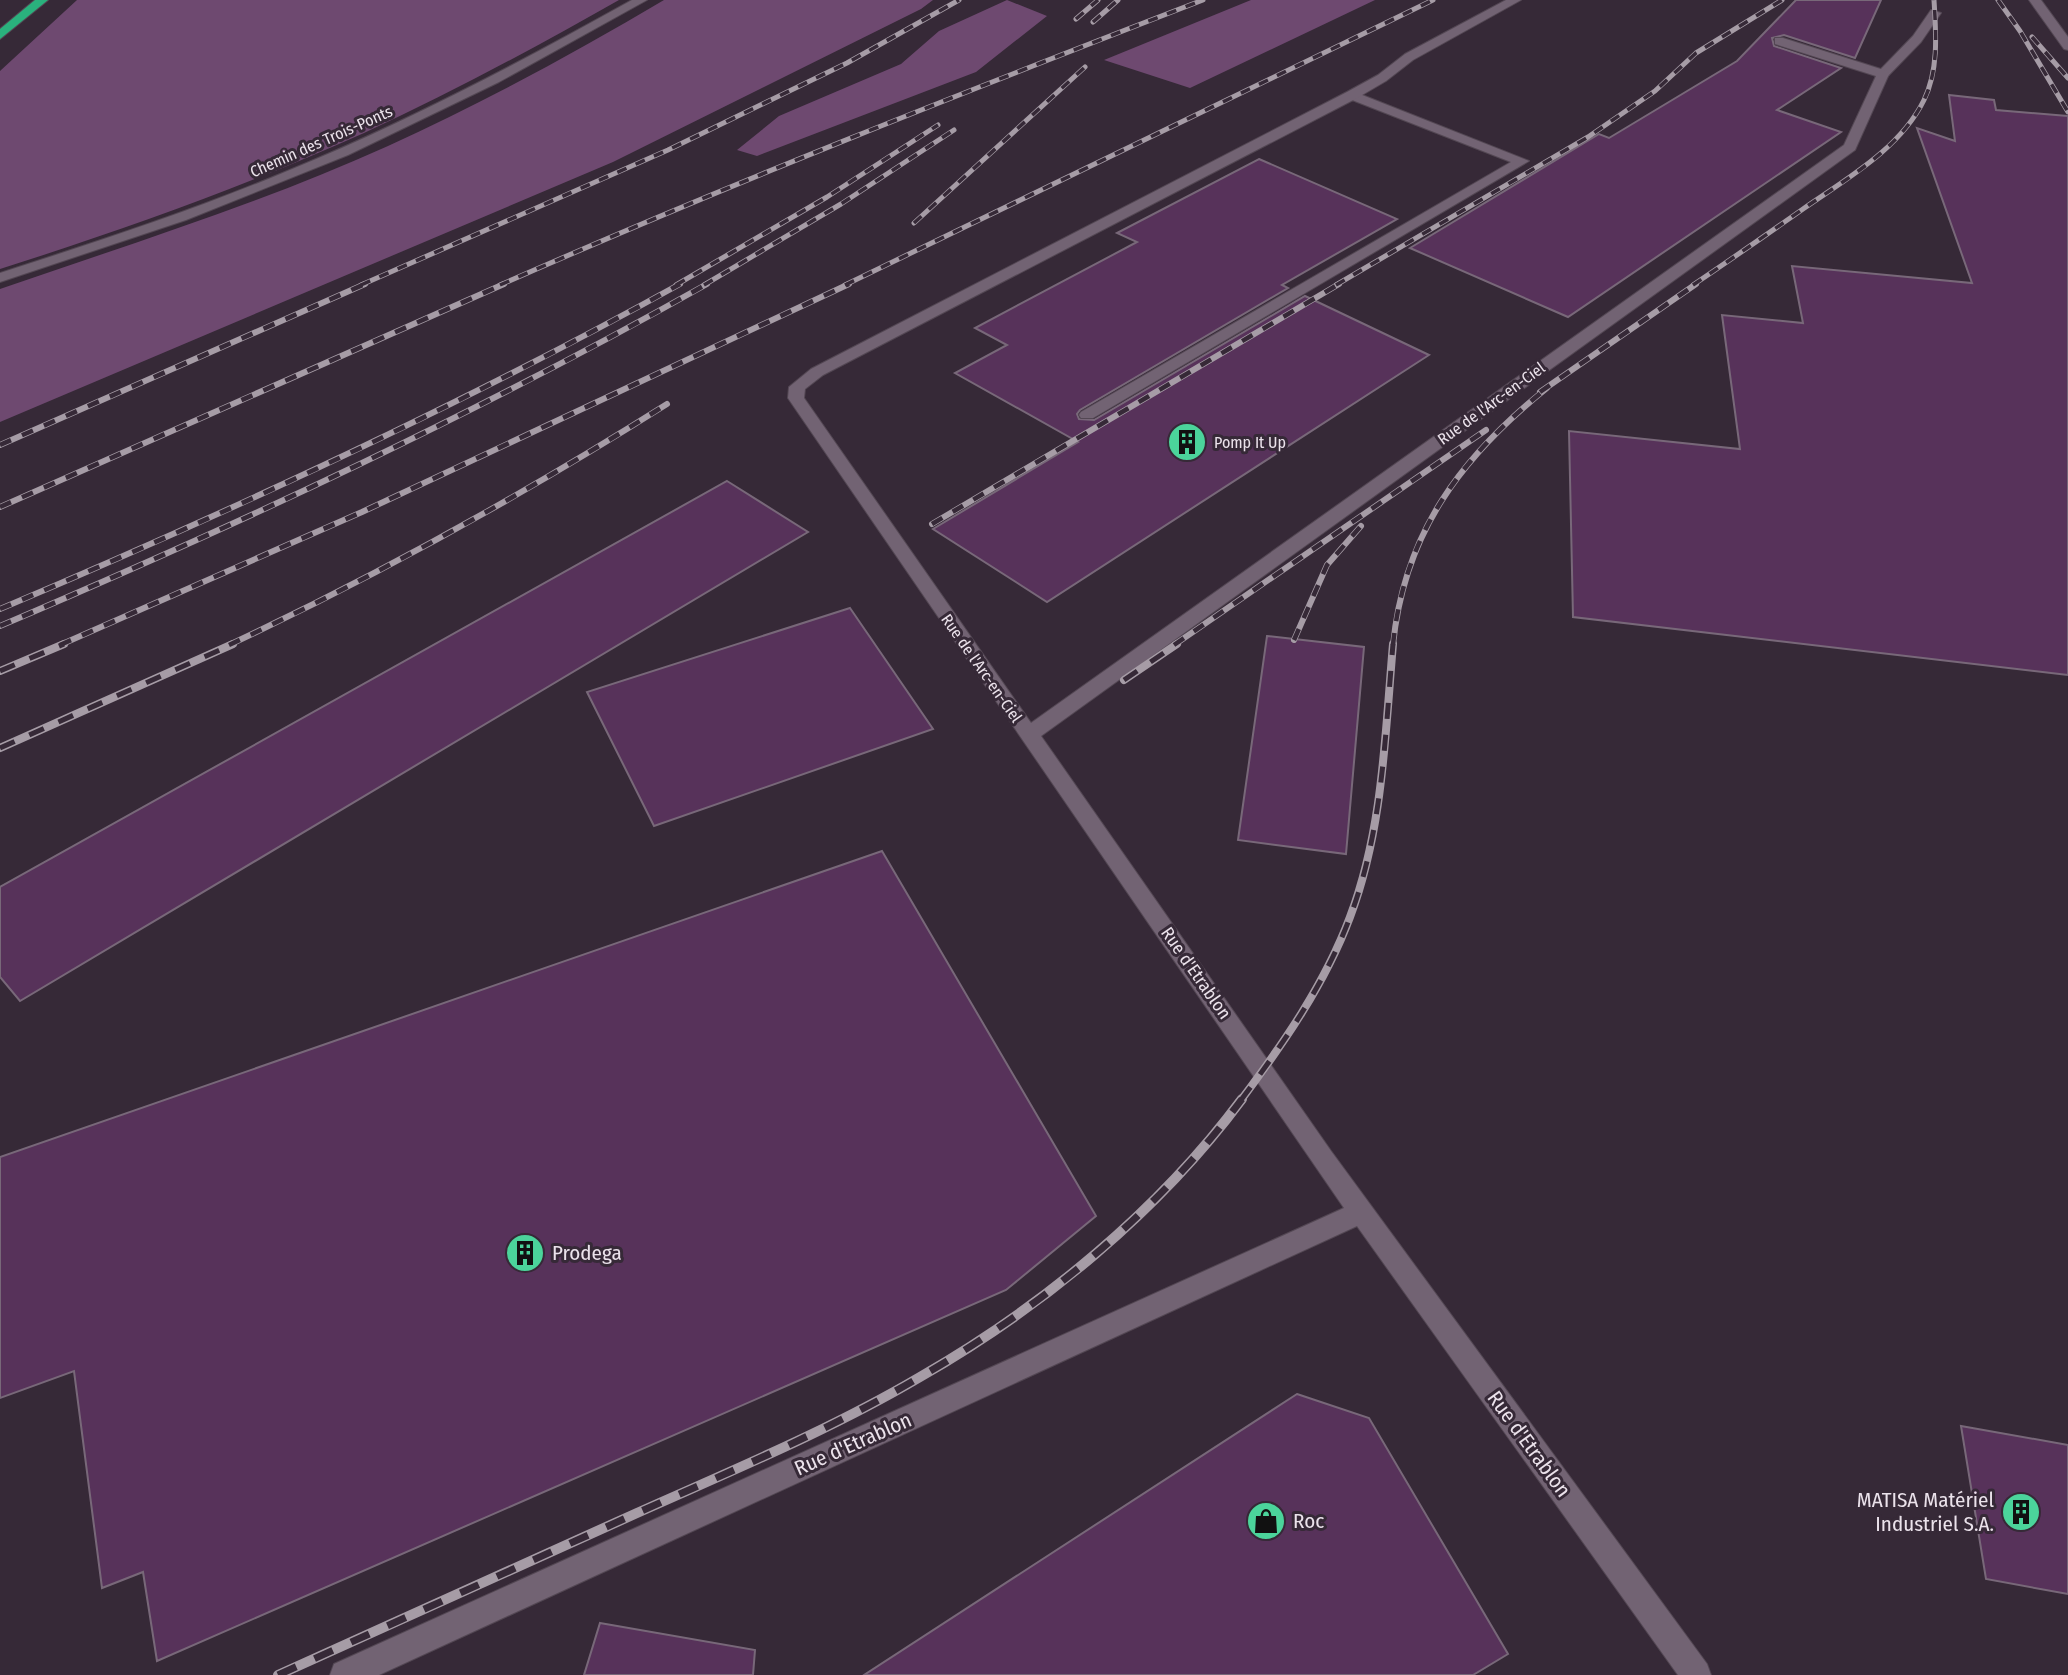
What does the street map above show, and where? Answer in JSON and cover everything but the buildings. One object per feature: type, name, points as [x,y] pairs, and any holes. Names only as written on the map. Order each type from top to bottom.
[{"type":"highway","points":[[1,34],[42,0]]},
{"type":"street","name":"Chemin des Trois-Ponts","points":[[0,278],[241,195],[473,89],[641,0]]},
{"type":"street","name":"Rue de l'Arc-en-Ciel","points":[[1515,0],[1409,57],[1382,78],[1352,95],[850,354],[797,387],[796,397],[1028,735],[1850,147],[1883,74],[1917,38],[1935,13]]},
{"type":"street","points":[[2035,0],[2068,47]]},
{"type":"street","points":[[1779,41],[1883,74]]},
{"type":"street","points":[[1087,415],[1522,161],[1352,95]]},
{"type":"street","name":"Rue d'Etrablon","points":[[1028,735],[1362,1212],[1696,1675]]},
{"type":"street","name":"Rue d'Etrablon","points":[[345,1675],[1362,1212]]},
{"type":"shaded area","points":[[77,0],[619,0],[461,86],[364,133],[184,206],[0,269],[0,71]]},
{"type":"shaded area","points":[[664,0],[933,0],[921,9],[613,162],[0,422],[0,289],[147,239],[340,167],[528,77]]},
{"type":"shaded area","points":[[1007,0],[1047,16],[976,72],[757,156],[737,150],[779,116],[901,64],[939,31]]},
{"type":"shaded area","points":[[1251,0],[1375,0],[1190,88],[1104,60]]},
{"type":"railway","points":[[361,285],[668,150],[847,63],[959,0]]},
{"type":"railway","points":[[1076,19],[1098,0]]},
{"type":"railway","points":[[1093,22],[1118,0]]},
{"type":"railway","points":[[500,285],[850,138],[1203,0]]},
{"type":"railway","points":[[845,285],[1433,0]]},
{"type":"railway","points":[[1336,285],[1588,137],[1655,91],[1696,53],[1782,0]]},
{"type":"railway","points":[[1693,285],[1871,162],[1914,118],[1924,100],[1932,76],[1935,51],[1934,0]]},
{"type":"railway","points":[[1998,0],[2020,31],[2068,112]]},
{"type":"railway","points":[[2032,37],[2068,78]]},
{"type":"railway","points":[[914,223],[1085,67]]},
{"type":"railway","points":[[676,285],[827,197],[938,125]]},
{"type":"railway","points":[[704,285],[841,204],[954,130]]},
{"type":"railway","points":[[0,445],[365,284]]},
{"type":"railway","points":[[0,507],[504,284]]},
{"type":"railway","points":[[0,609],[344,456],[514,372],[680,284]]},
{"type":"railway","points":[[0,626],[270,507],[358,465],[621,332],[707,284]]},
{"type":"railway","points":[[60,645],[362,512],[849,284]]},
{"type":"railway","points":[[932,524],[1339,284]]},
{"type":"railway","points":[[1540,392],[1696,284]]},
{"type":"railway","points":[[1393,645],[1399,605],[1410,567],[1442,500],[1463,470],[1488,442],[1547,388]]},
{"type":"railway","points":[[229,645],[452,531],[667,404]]},
{"type":"railway","points":[[1174,645],[1486,430]]},
{"type":"railway","points":[[1294,640],[1327,565],[1361,526]]},
{"type":"railway","points":[[0,671],[64,644]]},
{"type":"railway","points":[[0,748],[233,644]]},
{"type":"railway","points":[[1124,680],[1177,644]]},
{"type":"railway","points":[[1241,1100],[1316,990],[1350,917],[1370,850],[1376,816],[1385,747],[1393,644]]},
{"type":"railway","points":[[278,1675],[781,1449],[920,1377],[1010,1320],[1095,1254],[1173,1180],[1209,1141],[1242,1099]]},
{"type":"place","name":"Pomp It Up","points":[[1187,442]]},
{"type":"place","name":"Prodega","points":[[525,1253]]},
{"type":"place","name":"MATISA Matériel Industriel S.A.","points":[[2021,1512]]},
{"type":"place","name":"Roc","points":[[1266,1521]]}]
